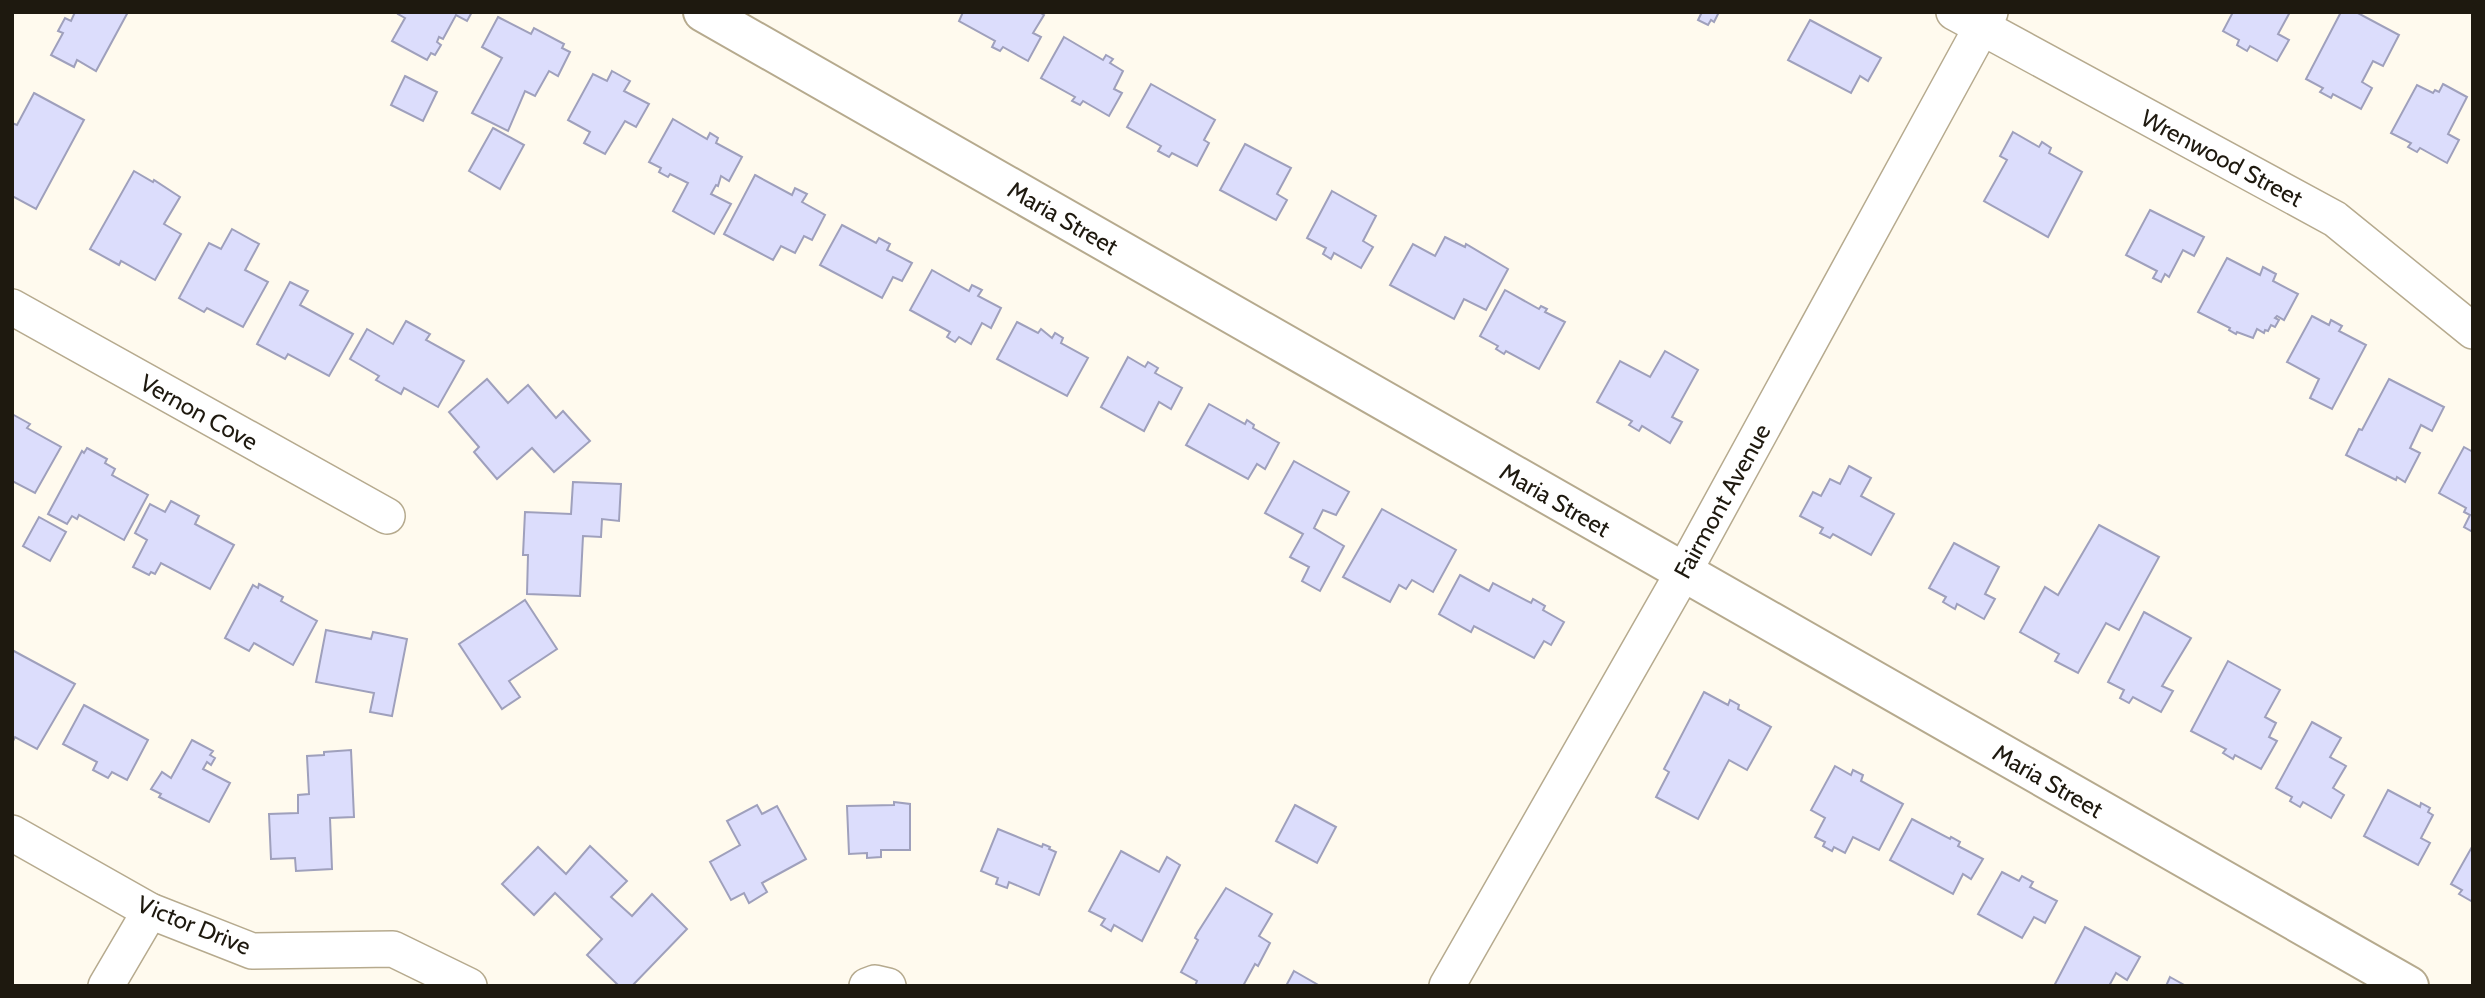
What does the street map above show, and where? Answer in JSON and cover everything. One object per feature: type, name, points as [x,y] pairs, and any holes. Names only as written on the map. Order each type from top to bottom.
[{"type":"street","name":"Maria Street","points":[[703,12],[2409,986]]},
{"type":"street","name":"Fairmont Avenue","points":[[1447,986],[1683,573],[1975,17]]},
{"type":"street","name":"Wrenwood Street","points":[[1975,17],[2335,219],[2473,331]]},
{"type":"street","name":"Vernon Cove","points":[[12,307],[387,516]]},
{"type":"street","name":"Victor Drive","points":[[12,833],[150,911],[252,951],[393,949],[469,986]]},
{"type":"street","points":[[106,986],[150,911]]},
{"type":"building","points":[[75,12],[128,12],[96,71],[77,60],[74,67],[51,55],[63,33],[58,31],[65,18],[71,21]]},
{"type":"building","points":[[472,12],[467,21],[456,15],[443,39],[439,37],[437,42],[441,45],[435,55],[431,53],[427,60],[392,41],[405,18],[398,14]]},
{"type":"building","points":[[963,12],[1039,12],[1044,15],[1033,33],[1041,37],[1028,61],[1003,47],[1000,51],[992,47],[995,41],[959,21]]},
{"type":"building","points":[[1698,12],[1719,12],[1714,22],[1711,20],[1708,25],[1698,20],[1701,14]]},
{"type":"building","points":[[2233,12],[2290,12],[2278,34],[2289,40],[2277,61],[2250,46],[2247,51],[2237,45],[2239,40],[2223,31]]},
{"type":"building","points":[[2341,12],[2356,12],[2399,35],[2383,66],[2373,61],[2362,82],[2372,88],[2361,109],[2333,94],[2331,98],[2320,92],[2323,88],[2306,79]]},
{"type":"building","points":[[498,17],[531,34],[534,28],[564,44],[562,48],[570,52],[558,76],[549,71],[535,96],[525,91],[508,131],[472,113],[502,58],[482,47]]},
{"type":"building","points":[[1810,20],[1881,58],[1868,81],[1860,76],[1851,93],[1788,60]]},
{"type":"building","points":[[1064,37],[1103,60],[1106,55],[1113,59],[1110,63],[1123,71],[1114,89],[1122,93],[1109,116],[1083,101],[1080,105],[1072,101],[1075,97],[1041,78]]},
{"type":"building","points":[[612,71],[630,81],[624,91],[649,104],[636,127],[625,121],[605,154],[584,143],[590,132],[568,120],[593,74],[607,81]]},
{"type":"building","points":[[405,76],[437,92],[423,121],[391,105]]},
{"type":"building","points":[[1151,84],[1215,120],[1204,140],[1209,143],[1197,166],[1172,153],[1169,157],[1158,151],[1161,146],[1127,127]]},
{"type":"building","points":[[2443,84],[2467,97],[2448,134],[2459,140],[2447,163],[2420,148],[2417,152],[2408,147],[2411,143],[2391,133],[2417,85],[2433,93],[2435,90],[2439,92]]},
{"type":"building","points":[[34,93],[84,120],[36,209],[12,196],[12,123],[17,125]]},
{"type":"building","points":[[673,119],[707,139],[710,133],[718,138],[716,143],[742,157],[729,181],[721,176],[718,186],[716,185],[711,194],[731,204],[714,234],[673,211],[688,183],[670,174],[668,177],[659,172],[661,168],[649,162]]},
{"type":"building","points":[[493,128],[524,145],[500,189],[469,171]]},
{"type":"building","points":[[2013,132],[2039,147],[2042,142],[2051,148],[2049,153],[2082,172],[2048,237],[1984,201],[2007,160],[2000,156]]},
{"type":"building","points":[[1245,144],[1291,168],[1277,194],[1287,200],[1276,220],[1220,190]]},
{"type":"building","points":[[134,171],[180,197],[164,224],[181,234],[155,280],[121,261],[119,265],[90,249]]},
{"type":"building","points":[[755,175],[792,195],[795,188],[807,194],[802,202],[825,215],[812,240],[804,236],[795,253],[781,246],[773,260],[724,234]]},
{"type":"building","points":[[1332,191],[1376,216],[1363,241],[1373,247],[1361,268],[1334,253],[1331,259],[1323,254],[1326,248],[1307,238]]},
{"type":"building","points":[[2150,210],[2204,237],[2194,256],[2183,250],[2169,277],[2165,274],[2161,282],[2153,278],[2157,271],[2126,255]]},
{"type":"building","points":[[842,225],[876,243],[879,238],[890,244],[887,250],[912,263],[902,281],[893,277],[882,298],[820,265]]},
{"type":"building","points":[[232,229],[259,244],[245,270],[268,282],[243,327],[207,308],[204,312],[179,298],[209,243],[221,249]]},
{"type":"building","points":[[1445,237],[1465,247],[1466,244],[1508,269],[1486,310],[1464,299],[1454,319],[1390,285],[1413,244],[1435,256]]},
{"type":"building","points":[[2227,258],[2260,275],[2263,267],[2276,274],[2273,281],[2298,294],[2284,320],[2277,316],[2275,318],[2279,320],[2275,327],[2271,325],[2264,333],[2257,329],[2253,338],[2237,332],[2236,334],[2229,330],[2230,328],[2198,312]]},
{"type":"building","points":[[932,270],[969,291],[972,285],[982,290],[978,296],[1001,308],[991,328],[982,323],[971,344],[959,337],[955,342],[947,337],[950,332],[910,310]]},
{"type":"building","points":[[290,282],[308,291],[300,305],[353,334],[329,376],[288,354],[285,359],[257,344]]},
{"type":"building","points":[[1505,290],[1539,309],[1541,306],[1547,309],[1545,312],[1565,322],[1539,369],[1506,351],[1504,354],[1496,349],[1498,346],[1480,336]]},
{"type":"building","points":[[2312,316],[2329,325],[2331,320],[2342,326],[2339,331],[2366,345],[2332,409],[2310,398],[2319,379],[2287,362]]},
{"type":"building","points":[[406,321],[430,334],[426,340],[464,361],[438,407],[404,388],[401,394],[376,380],[379,376],[350,359],[367,329],[393,344]]},
{"type":"building","points":[[1017,322],[1038,333],[1041,329],[1052,338],[1055,333],[1063,338],[1061,343],[1088,358],[1067,396],[997,359]]},
{"type":"building","points":[[1665,351],[1698,370],[1672,417],[1682,422],[1670,443],[1642,426],[1639,431],[1629,425],[1632,421],[1597,402],[1620,361],[1650,377]]},
{"type":"building","points":[[1128,357],[1145,367],[1148,362],[1158,368],[1155,373],[1182,388],[1171,409],[1159,402],[1144,431],[1101,407]]},
{"type":"building","points":[[487,379],[508,403],[528,385],[556,418],[563,411],[590,441],[554,472],[532,448],[497,479],[474,452],[479,447],[449,412]]},
{"type":"building","points":[[2389,379],[2444,407],[2432,431],[2421,425],[2410,448],[2420,453],[2405,482],[2346,455]]},
{"type":"building","points":[[1209,404],[1245,424],[1247,420],[1254,425],[1253,428],[1279,443],[1265,469],[1257,464],[1248,479],[1186,445]]},
{"type":"building","points":[[12,414],[30,424],[27,428],[61,447],[35,493],[12,481]]},
{"type":"building","points":[[2464,447],[2473,452],[2473,532],[2464,527],[2470,515],[2464,512],[2466,508],[2439,493]]},
{"type":"building","points":[[87,448],[107,459],[105,463],[115,469],[112,475],[148,495],[124,540],[79,515],[77,519],[72,516],[67,524],[48,514],[82,451],[84,453]]},
{"type":"building","points":[[1294,461],[1349,492],[1336,515],[1323,510],[1314,528],[1344,546],[1320,591],[1302,581],[1309,567],[1290,557],[1303,534],[1265,513]]},
{"type":"building","points":[[1849,466],[1871,478],[1861,496],[1894,514],[1871,555],[1833,534],[1830,538],[1820,533],[1823,528],[1800,516],[1813,492],[1821,496],[1830,479],[1840,484]]},
{"type":"building","points":[[573,482],[621,484],[619,521],[602,519],[601,537],[583,536],[580,596],[527,594],[528,555],[523,555],[525,512],[571,514]]},
{"type":"building","points":[[171,501],[199,516],[195,524],[234,545],[210,589],[161,563],[155,574],[151,572],[149,575],[133,567],[147,540],[135,533],[150,504],[165,512]]},
{"type":"building","points":[[1382,509],[1456,550],[1433,592],[1412,580],[1406,589],[1399,585],[1390,602],[1343,577]]},
{"type":"building","points":[[39,517],[66,532],[50,561],[23,546]]},
{"type":"building","points":[[2099,525],[2159,557],[2119,630],[2106,623],[2078,673],[2055,661],[2059,654],[2020,632],[2045,587],[2058,595]]},
{"type":"building","points":[[1954,543],[1999,567],[1985,594],[1995,599],[1984,619],[1957,604],[1955,609],[1943,602],[1946,597],[1929,588]]},
{"type":"building","points":[[1460,575],[1489,591],[1493,583],[1531,603],[1533,599],[1545,606],[1543,610],[1564,622],[1551,645],[1544,641],[1534,658],[1474,626],[1471,632],[1439,614]]},
{"type":"building","points":[[259,584],[283,597],[281,601],[317,621],[293,665],[254,643],[249,651],[225,638],[253,585],[258,588]]},
{"type":"building","points":[[525,600],[557,649],[509,681],[520,697],[502,709],[459,644]]},
{"type":"building","points":[[2144,612],[2191,638],[2162,686],[2173,691],[2161,712],[2133,697],[2129,703],[2120,698],[2124,690],[2108,682]]},
{"type":"building","points":[[326,630],[371,639],[373,632],[407,639],[392,716],[370,712],[374,693],[316,682]]},
{"type":"building","points":[[12,650],[75,684],[37,749],[15,737],[12,743]]},
{"type":"building","points":[[2228,661],[2280,690],[2265,717],[2276,723],[2269,737],[2277,741],[2261,769],[2235,755],[2233,759],[2223,753],[2226,749],[2191,731]]},
{"type":"building","points":[[1704,692],[1728,705],[1730,700],[1739,705],[1738,709],[1771,727],[1747,770],[1729,760],[1698,819],[1656,797],[1669,772],[1664,769]]},
{"type":"building","points":[[84,705],[148,740],[127,780],[112,772],[108,778],[93,770],[97,762],[63,744]]},
{"type":"building","points":[[2312,722],[2341,738],[2330,757],[2346,766],[2333,788],[2344,795],[2331,818],[2303,802],[2300,807],[2290,801],[2292,797],[2276,788]]},
{"type":"building","points":[[192,740],[213,751],[210,755],[215,758],[211,765],[207,762],[203,769],[230,783],[209,822],[159,797],[161,794],[151,789],[162,772],[171,778]]},
{"type":"building","points":[[351,750],[354,817],[330,818],[332,869],[296,871],[295,858],[271,859],[269,814],[298,813],[298,795],[309,794],[307,756]]},
{"type":"building","points":[[1835,766],[1851,775],[1853,770],[1863,775],[1861,781],[1903,804],[1879,850],[1853,837],[1845,853],[1834,847],[1832,851],[1823,846],[1825,842],[1815,837],[1825,818],[1811,810]]},
{"type":"building","points":[[2388,790],[2420,807],[2421,803],[2430,808],[2428,812],[2433,815],[2421,838],[2430,843],[2418,865],[2364,836]]},
{"type":"building","points":[[894,802],[910,804],[910,850],[881,850],[881,857],[867,858],[867,853],[849,854],[847,806],[894,805]]},
{"type":"building","points":[[757,805],[762,814],[777,806],[806,859],[762,883],[767,892],[749,903],[744,893],[731,900],[710,862],[740,845],[727,821]]},
{"type":"building","points":[[1295,805],[1336,827],[1317,863],[1276,841]]},
{"type":"building","points":[[1912,819],[1960,842],[1958,846],[1983,859],[1971,879],[1963,874],[1953,894],[1890,860]]},
{"type":"building","points":[[998,829],[1042,847],[1043,844],[1056,852],[1039,895],[1009,882],[1007,888],[996,884],[998,878],[981,871]]},
{"type":"building","points":[[2473,845],[2473,902],[2459,894],[2462,890],[2451,884]]},
{"type":"building","points":[[590,846],[627,881],[611,897],[632,916],[652,894],[687,929],[632,986],[619,986],[587,955],[602,939],[555,893],[534,915],[502,884],[538,847],[566,874]]},
{"type":"building","points":[[1121,851],[1159,872],[1167,857],[1180,865],[1142,941],[1114,925],[1111,931],[1101,925],[1105,919],[1089,911]]},
{"type":"building","points":[[2002,872],[2019,881],[2022,876],[2033,882],[2030,887],[2057,901],[2045,923],[2034,917],[2022,938],[1978,914]]},
{"type":"building","points":[[1226,888],[1272,914],[1259,936],[1270,943],[1243,986],[1195,986],[1197,981],[1181,972],[1198,940],[1195,938],[1198,932]]},
{"type":"building","points":[[2085,927],[2140,957],[2127,980],[2116,973],[2109,986],[2054,986]]},
{"type":"building","points":[[1294,971],[1320,986],[1286,986]]},
{"type":"building","points":[[2170,977],[2186,986],[2166,986]]}]
